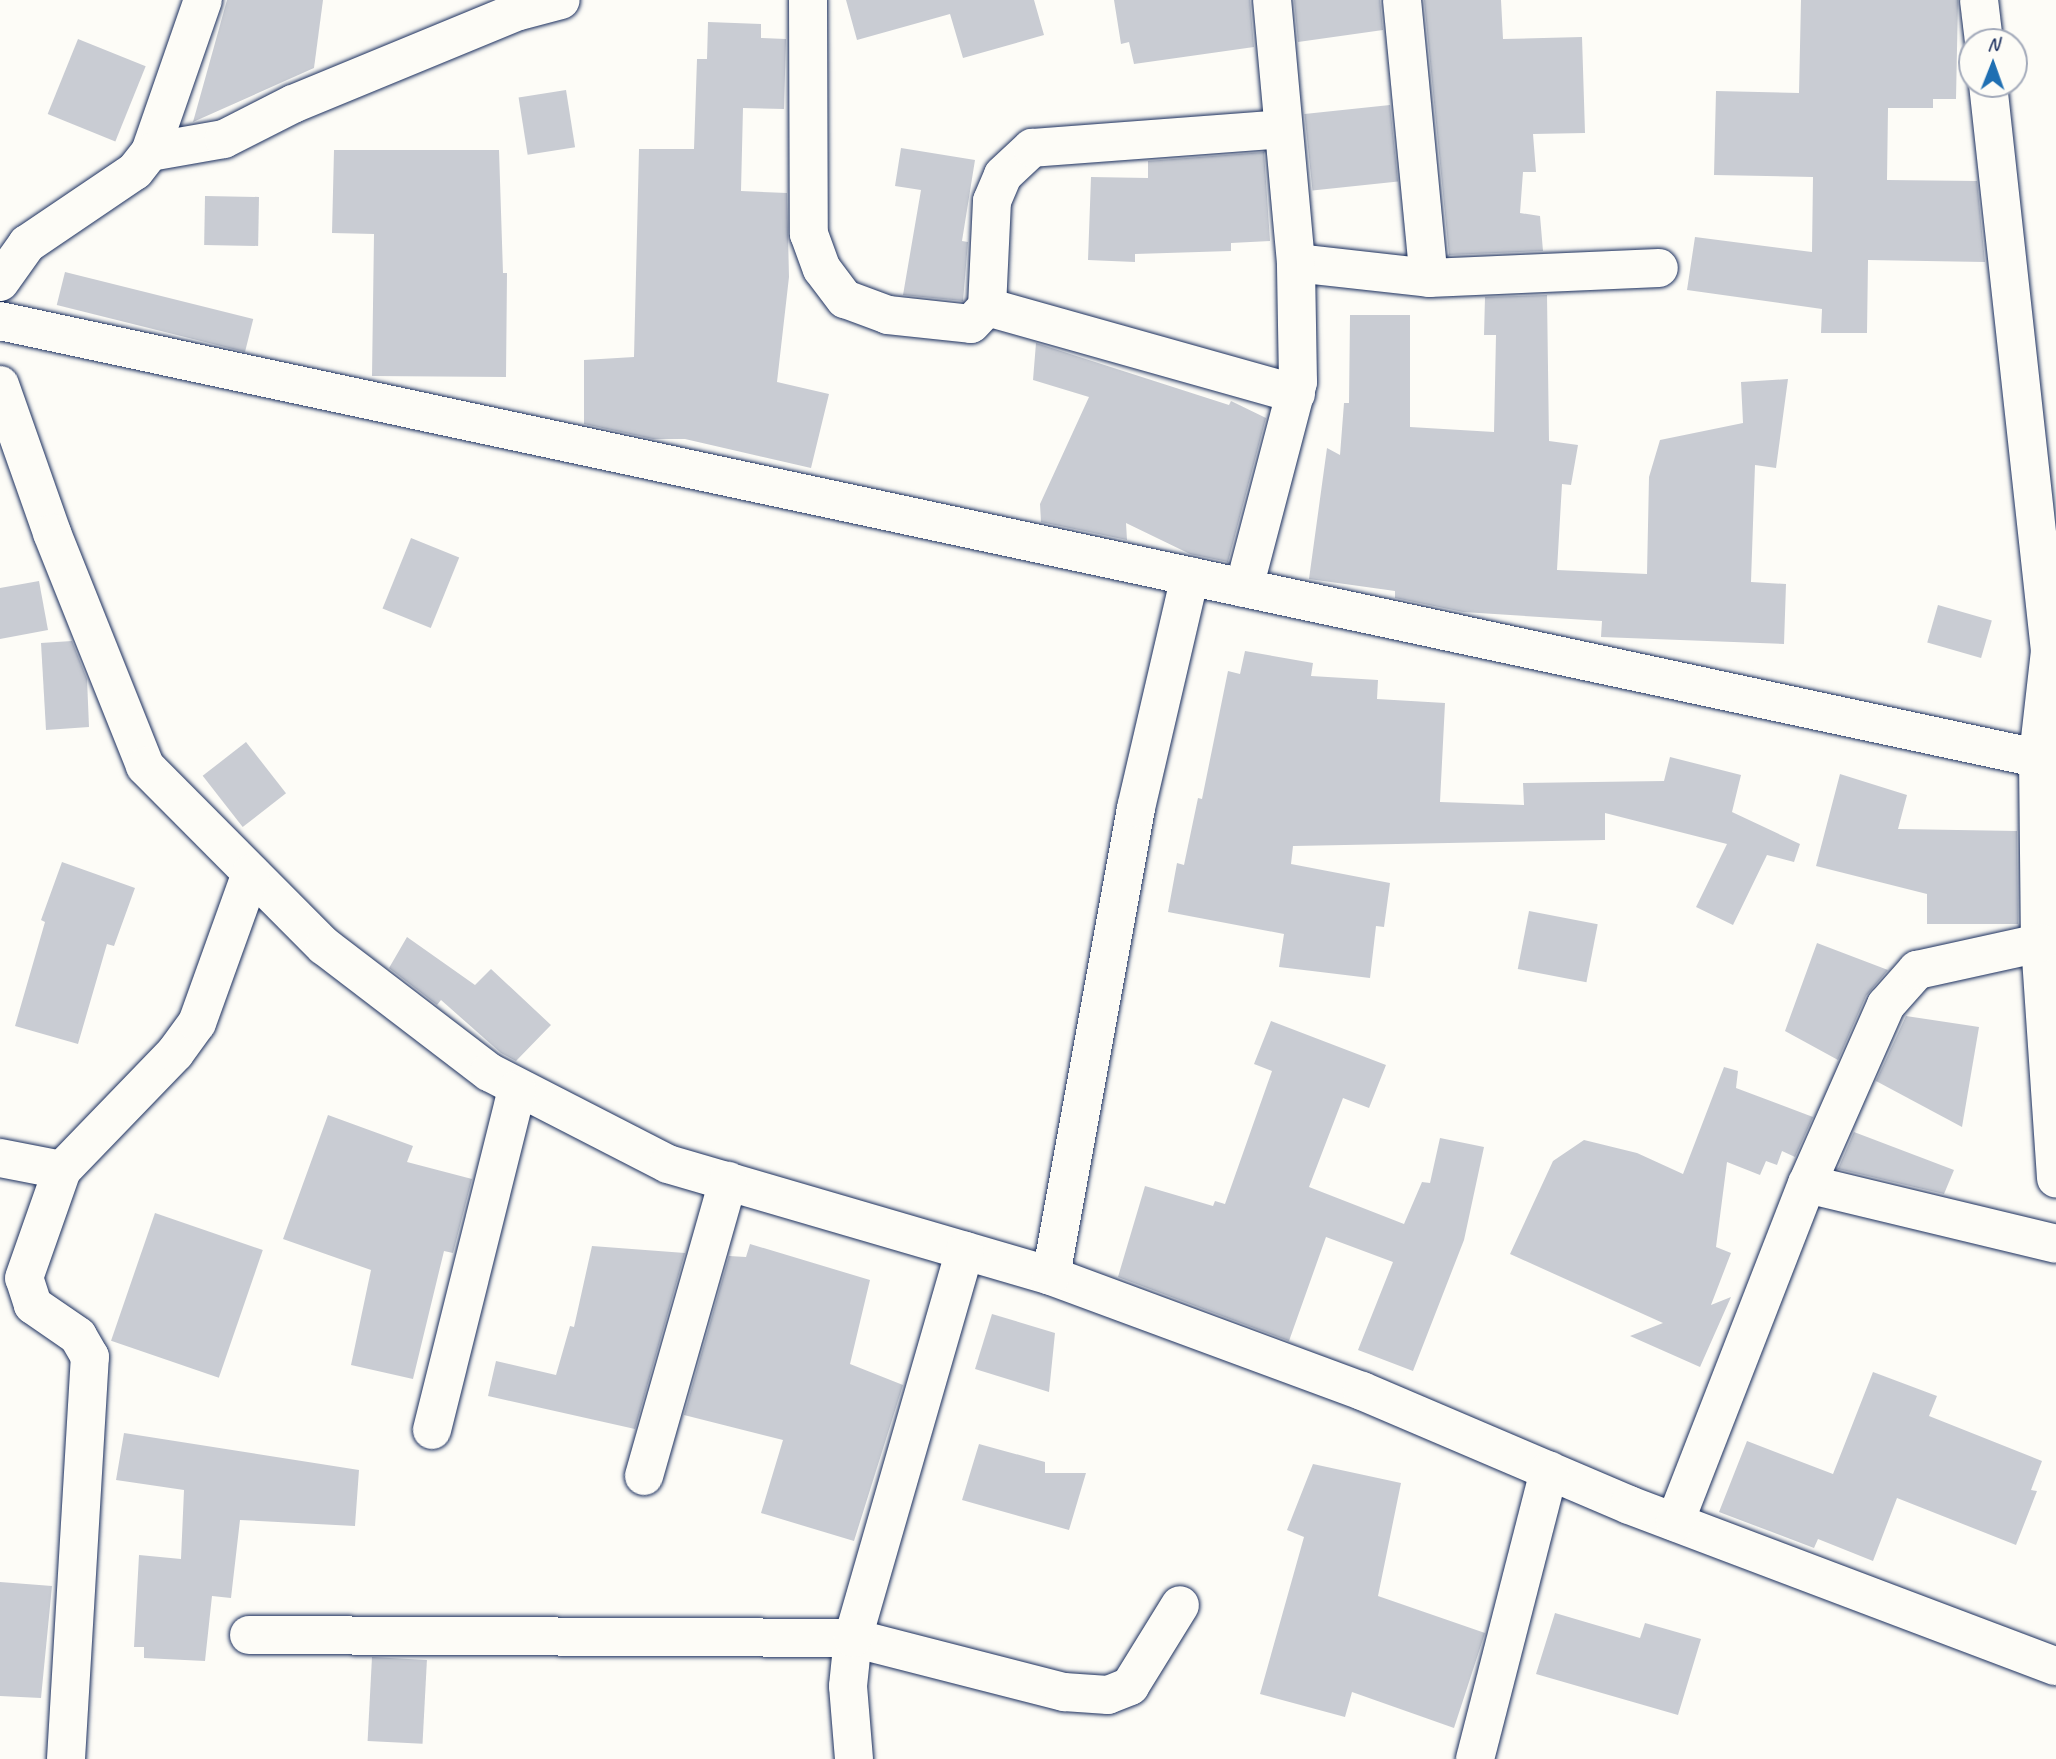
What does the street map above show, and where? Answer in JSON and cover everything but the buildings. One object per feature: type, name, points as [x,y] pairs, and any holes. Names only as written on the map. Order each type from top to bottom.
[{"type":"street","points":[[0,282],[27,244],[135,172],[150,152],[203,0]]},
{"type":"street","points":[[150,152],[224,139],[293,104],[519,11],[561,0]]},
{"type":"street","points":[[808,0],[808,234],[822,269],[845,299],[888,315],[971,324],[987,307],[992,201],[1003,175],[1032,148],[1282,129]]},
{"type":"street","points":[[1244,588],[1296,394],[1296,263],[1272,0]]},
{"type":"street","points":[[1402,0],[1429,278]]},
{"type":"street","points":[[1979,0],[1982,28]]},
{"type":"street","points":[[1990,98],[2053,643],[2040,943],[2056,1178]]},
{"type":"street","points":[[1296,263],[1429,278],[1659,268]]},
{"type":"street","points":[[987,307],[1296,394]]},
{"type":"street","points":[[0,321],[2047,760]]},
{"type":"street","points":[[0,385],[52,533],[145,766],[324,946],[517,1089],[668,1164],[1051,1276],[1362,1391],[1675,1522],[2056,1667]]},
{"type":"street","points":[[1051,1276],[1136,808],[1190,576]]},
{"type":"street","points":[[66,1759],[90,1357],[78,1336],[33,1305],[24,1283],[62,1170],[191,1032],[251,873]]},
{"type":"street","points":[[1675,1522],[1807,1184],[1886,1005],[1917,970],[2040,943]]},
{"type":"street","points":[[432,1430],[517,1089]]},
{"type":"street","points":[[0,1158],[62,1170]]},
{"type":"street","points":[[644,1476],[727,1181]]},
{"type":"street","points":[[1807,1184],[2056,1244]]},
{"type":"street","points":[[854,1759],[848,1686],[853,1638],[965,1251]]},
{"type":"street","points":[[1475,1759],[1549,1470]]},
{"type":"street","points":[[249,1635],[853,1638],[1064,1692],[1108,1695],[1130,1686],[1181,1605]]}]
